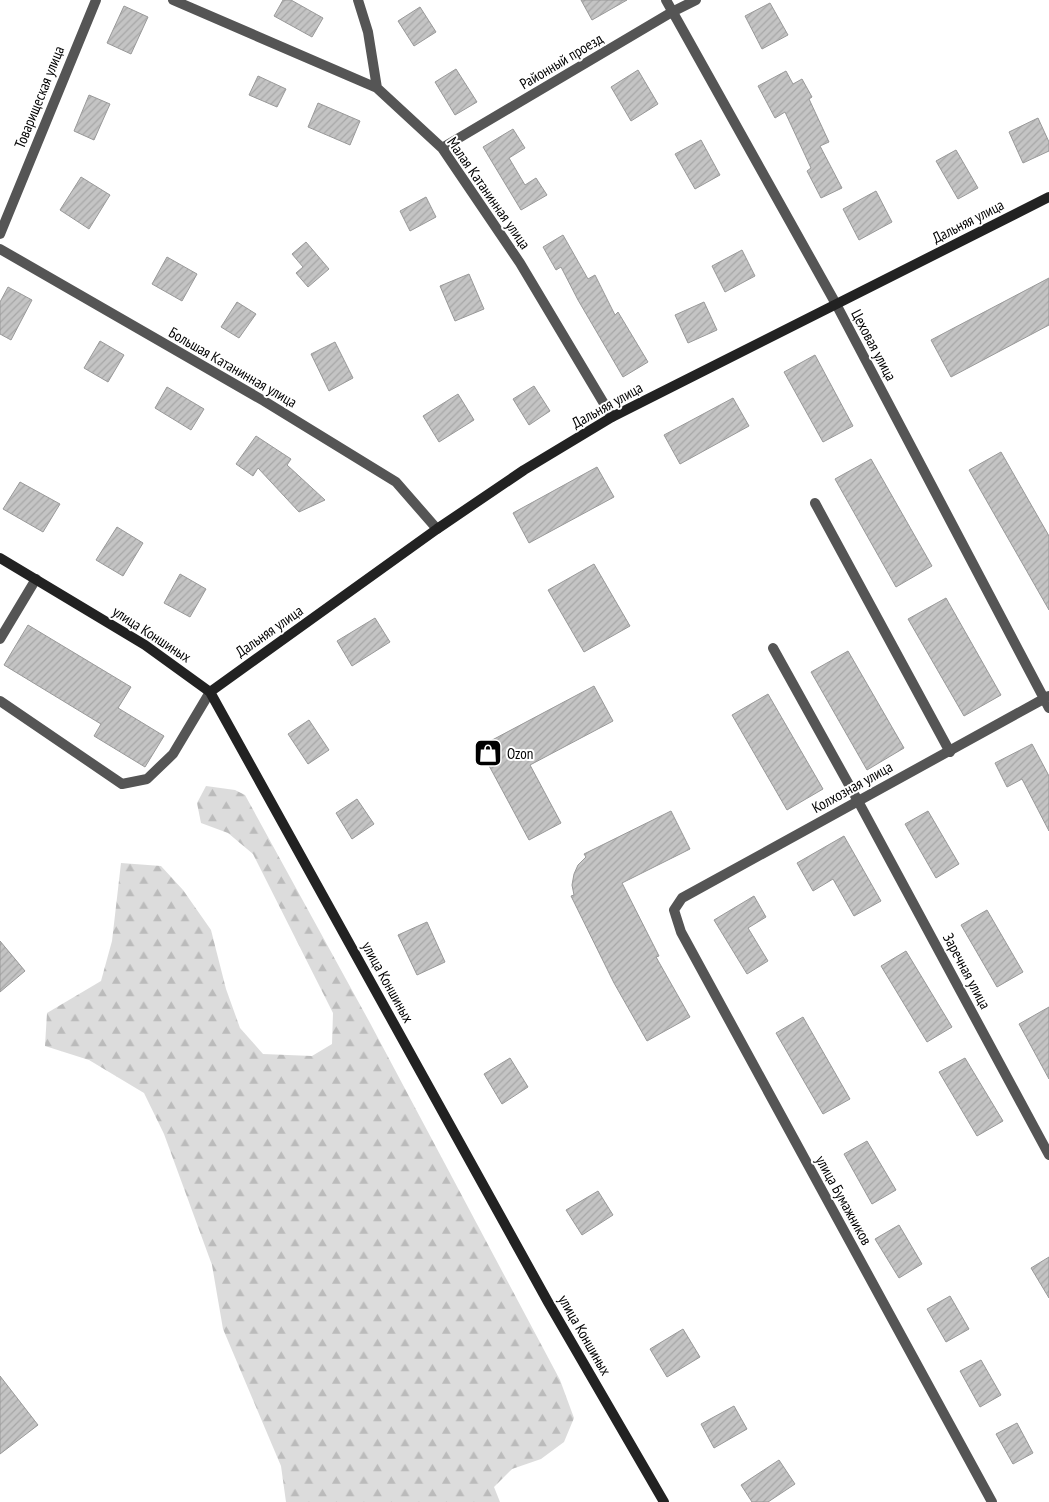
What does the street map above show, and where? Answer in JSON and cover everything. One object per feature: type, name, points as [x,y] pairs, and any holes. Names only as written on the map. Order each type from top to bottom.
[{"type":"main road","name":"Дальняя улица","points":[[210,692],[437,529],[524,470],[612,417],[1049,197]]},
{"type":"main road","name":"улица Коншиных","points":[[0,558],[145,645],[210,692],[548,1302],[664,1502]]},
{"type":"street","name":"Товарищеская улица","points":[[0,234],[96,0]]},
{"type":"street","name":"Малая Катанинная улица","points":[[173,0],[377,88],[442,148],[520,263],[612,417]]},
{"type":"street","points":[[358,0],[368,32],[377,88]]},
{"type":"street","name":"Цеховая улица","points":[[666,0],[836,304],[1047,701]]},
{"type":"street","name":"Районный проезд","points":[[442,148],[672,12],[696,0]]},
{"type":"street","name":"Большая Катанинная улица","points":[[0,249],[264,401],[396,482],[437,529]]},
{"type":"street","points":[[815,503],[950,752]]},
{"type":"street","points":[[0,639],[36,579]]},
{"type":"street","name":"Заречная улица","points":[[773,648],[858,801],[1049,1155]]},
{"type":"street","points":[[0,701],[122,784],[147,779],[173,754],[210,692]]},
{"type":"street","name":"Колхозная улица","points":[[674,910],[682,898],[858,801],[1047,701]]},
{"type":"street","name":"улица Бумажников","points":[[674,910],[681,932],[992,1502]]},
{"type":"green space","points":[[206,786],[235,790],[245,795],[370,1023],[560,1380],[574,1418],[564,1442],[541,1459],[512,1469],[494,1487],[500,1502],[286,1502],[281,1466],[223,1329],[212,1265],[164,1134],[144,1093],[89,1060],[45,1046],[47,1013],[101,981],[112,941],[121,863],[161,866],[183,890],[211,930],[226,989],[240,1028],[263,1054],[312,1056],[332,1044],[333,1013],[253,854],[228,833],[201,823],[197,803]]},
{"type":"building","points":[[283,0],[291,0],[323,18],[312,37],[274,16]]},
{"type":"building","points":[[581,0],[627,0],[592,20]]},
{"type":"building","points":[[770,3],[788,35],[762,49],[745,16]]},
{"type":"building","points":[[124,6],[148,17],[131,54],[107,43]]},
{"type":"building","points":[[420,7],[436,32],[414,46],[398,21]]},
{"type":"building","points":[[456,69],[477,102],[455,115],[435,82]]},
{"type":"building","points":[[638,70],[658,104],[631,121],[611,87]]},
{"type":"building","points":[[786,71],[793,84],[802,79],[812,97],[809,99],[829,142],[820,146],[842,188],[821,198],[807,171],[811,168],[785,112],[775,118],[758,86]]},
{"type":"building","points":[[258,76],[286,89],[277,107],[249,95]]},
{"type":"building","points":[[89,95],[110,104],[94,140],[74,131]]},
{"type":"building","points":[[318,103],[360,121],[350,145],[308,127]]},
{"type":"building","points":[[1038,118],[1049,142],[1049,151],[1023,163],[1009,132]]},
{"type":"building","points":[[513,129],[525,148],[509,158],[525,185],[536,178],[547,195],[521,210],[483,147]]},
{"type":"building","points":[[701,140],[720,175],[695,189],[675,154]]},
{"type":"building","points":[[956,150],[978,188],[958,199],[936,161]]},
{"type":"building","points":[[81,177],[110,195],[89,229],[60,210]]},
{"type":"building","points":[[876,191],[892,222],[859,240],[843,209]]},
{"type":"building","points":[[426,197],[436,217],[410,231],[400,211]]},
{"type":"building","points":[[563,235],[588,279],[595,275],[615,315],[618,312],[648,362],[623,377],[561,267],[556,270],[543,247]]},
{"type":"building","points":[[306,242],[329,269],[308,287],[296,273],[303,267],[292,254]]},
{"type":"building","points":[[742,250],[755,276],[725,292],[712,266]]},
{"type":"building","points":[[167,257],[197,274],[182,301],[152,284]]},
{"type":"building","points":[[469,274],[484,309],[455,321],[440,286]]},
{"type":"building","points":[[1049,278],[1049,325],[951,377],[931,340]]},
{"type":"building","points":[[8,287],[32,300],[11,340],[0,334],[0,302]]},
{"type":"building","points":[[237,302],[256,314],[239,338],[221,327]]},
{"type":"building","points":[[704,302],[717,330],[688,343],[675,315]]},
{"type":"building","points":[[100,341],[124,355],[108,382],[84,368]]},
{"type":"building","points":[[335,342],[353,378],[329,391],[311,354]]},
{"type":"building","points":[[815,355],[853,426],[823,442],[784,372]]},
{"type":"building","points":[[534,386],[550,411],[529,425],[513,399]]},
{"type":"building","points":[[167,387],[204,409],[191,430],[155,408]]},
{"type":"building","points":[[458,394],[474,420],[439,442],[423,416]]},
{"type":"building","points":[[733,398],[749,426],[680,464],[664,435]]},
{"type":"building","points":[[256,436],[291,459],[287,465],[325,500],[299,512],[258,468],[253,476],[236,464]]},
{"type":"building","points":[[1001,452],[1049,536],[1049,610],[969,470]]},
{"type":"building","points":[[871,459],[932,566],[896,587],[835,479]]},
{"type":"building","points":[[597,467],[614,497],[529,543],[513,513]]},
{"type":"building","points":[[20,482],[60,504],[43,532],[3,509]]},
{"type":"building","points":[[117,527],[143,543],[123,576],[96,560]]},
{"type":"building","points":[[594,564],[630,626],[584,652],[548,590]]},
{"type":"building","points":[[180,574],[206,589],[190,617],[164,603]]},
{"type":"building","points":[[946,598],[1001,695],[964,716],[908,619]]},
{"type":"building","points":[[375,618],[390,642],[352,666],[337,641]]},
{"type":"building","points":[[28,625],[131,687],[118,708],[164,736],[145,767],[94,736],[101,724],[4,665]]},
{"type":"building","points":[[848,651],[904,748],[867,770],[811,672]]},
{"type":"building","points":[[594,686],[613,721],[530,765],[561,823],[529,840],[479,747]]},
{"type":"building","points":[[768,694],[823,789],[787,810],[732,715]]},
{"type":"building","points":[[309,720],[329,750],[308,764],[288,734]]},
{"type":"building","points":[[1032,744],[1049,776],[1049,831],[1022,779],[1007,787],[995,763]]},
{"type":"building","points":[[357,799],[374,824],[352,839],[336,813]]},
{"type":"building","points":[[671,811],[690,849],[622,883],[659,956],[656,957],[690,1017],[647,1041],[614,983],[571,896],[574,895],[572,885],[578,865],[586,857],[584,854]]},
{"type":"building","points":[[928,811],[959,864],[936,878],[905,824]]},
{"type":"building","points":[[844,836],[881,901],[854,916],[833,879],[813,891],[797,863]]},
{"type":"building","points":[[754,896],[766,917],[748,928],[768,961],[747,974],[714,920]]},
{"type":"building","points":[[987,910],[1023,972],[997,987],[961,925]]},
{"type":"building","points":[[427,922],[445,962],[417,975],[398,935]]},
{"type":"building","points":[[0,941],[25,971],[0,992]]},
{"type":"building","points":[[906,951],[952,1027],[927,1042],[881,966]]},
{"type":"building","points":[[1049,1007],[1049,1079],[1019,1024]]},
{"type":"building","points":[[803,1017],[850,1099],[823,1114],[776,1033]]},
{"type":"building","points":[[510,1058],[528,1087],[502,1104],[484,1074]]},
{"type":"building","points":[[965,1058],[1003,1121],[977,1136],[939,1072]]},
{"type":"building","points":[[867,1141],[896,1190],[872,1204],[844,1154]]},
{"type":"building","points":[[598,1191],[613,1215],[582,1235],[566,1210]]},
{"type":"building","points":[[899,1225],[922,1264],[899,1278],[875,1239]]},
{"type":"building","points":[[1049,1257],[1049,1298],[1031,1268]]},
{"type":"building","points":[[950,1296],[969,1329],[946,1342],[927,1309]]},
{"type":"building","points":[[683,1329],[700,1357],[667,1377],[650,1349]]},
{"type":"building","points":[[981,1360],[1001,1395],[980,1407],[960,1371]]},
{"type":"building","points":[[0,1376],[38,1425],[0,1454]]},
{"type":"building","points":[[734,1406],[747,1429],[714,1448],[701,1424]]},
{"type":"building","points":[[1017,1423],[1033,1453],[1013,1464],[996,1434]]},
{"type":"building","points":[[779,1460],[795,1484],[768,1502],[752,1502],[741,1485]]},
{"type":"place","name":"Ozon","points":[[488,753]]}]
